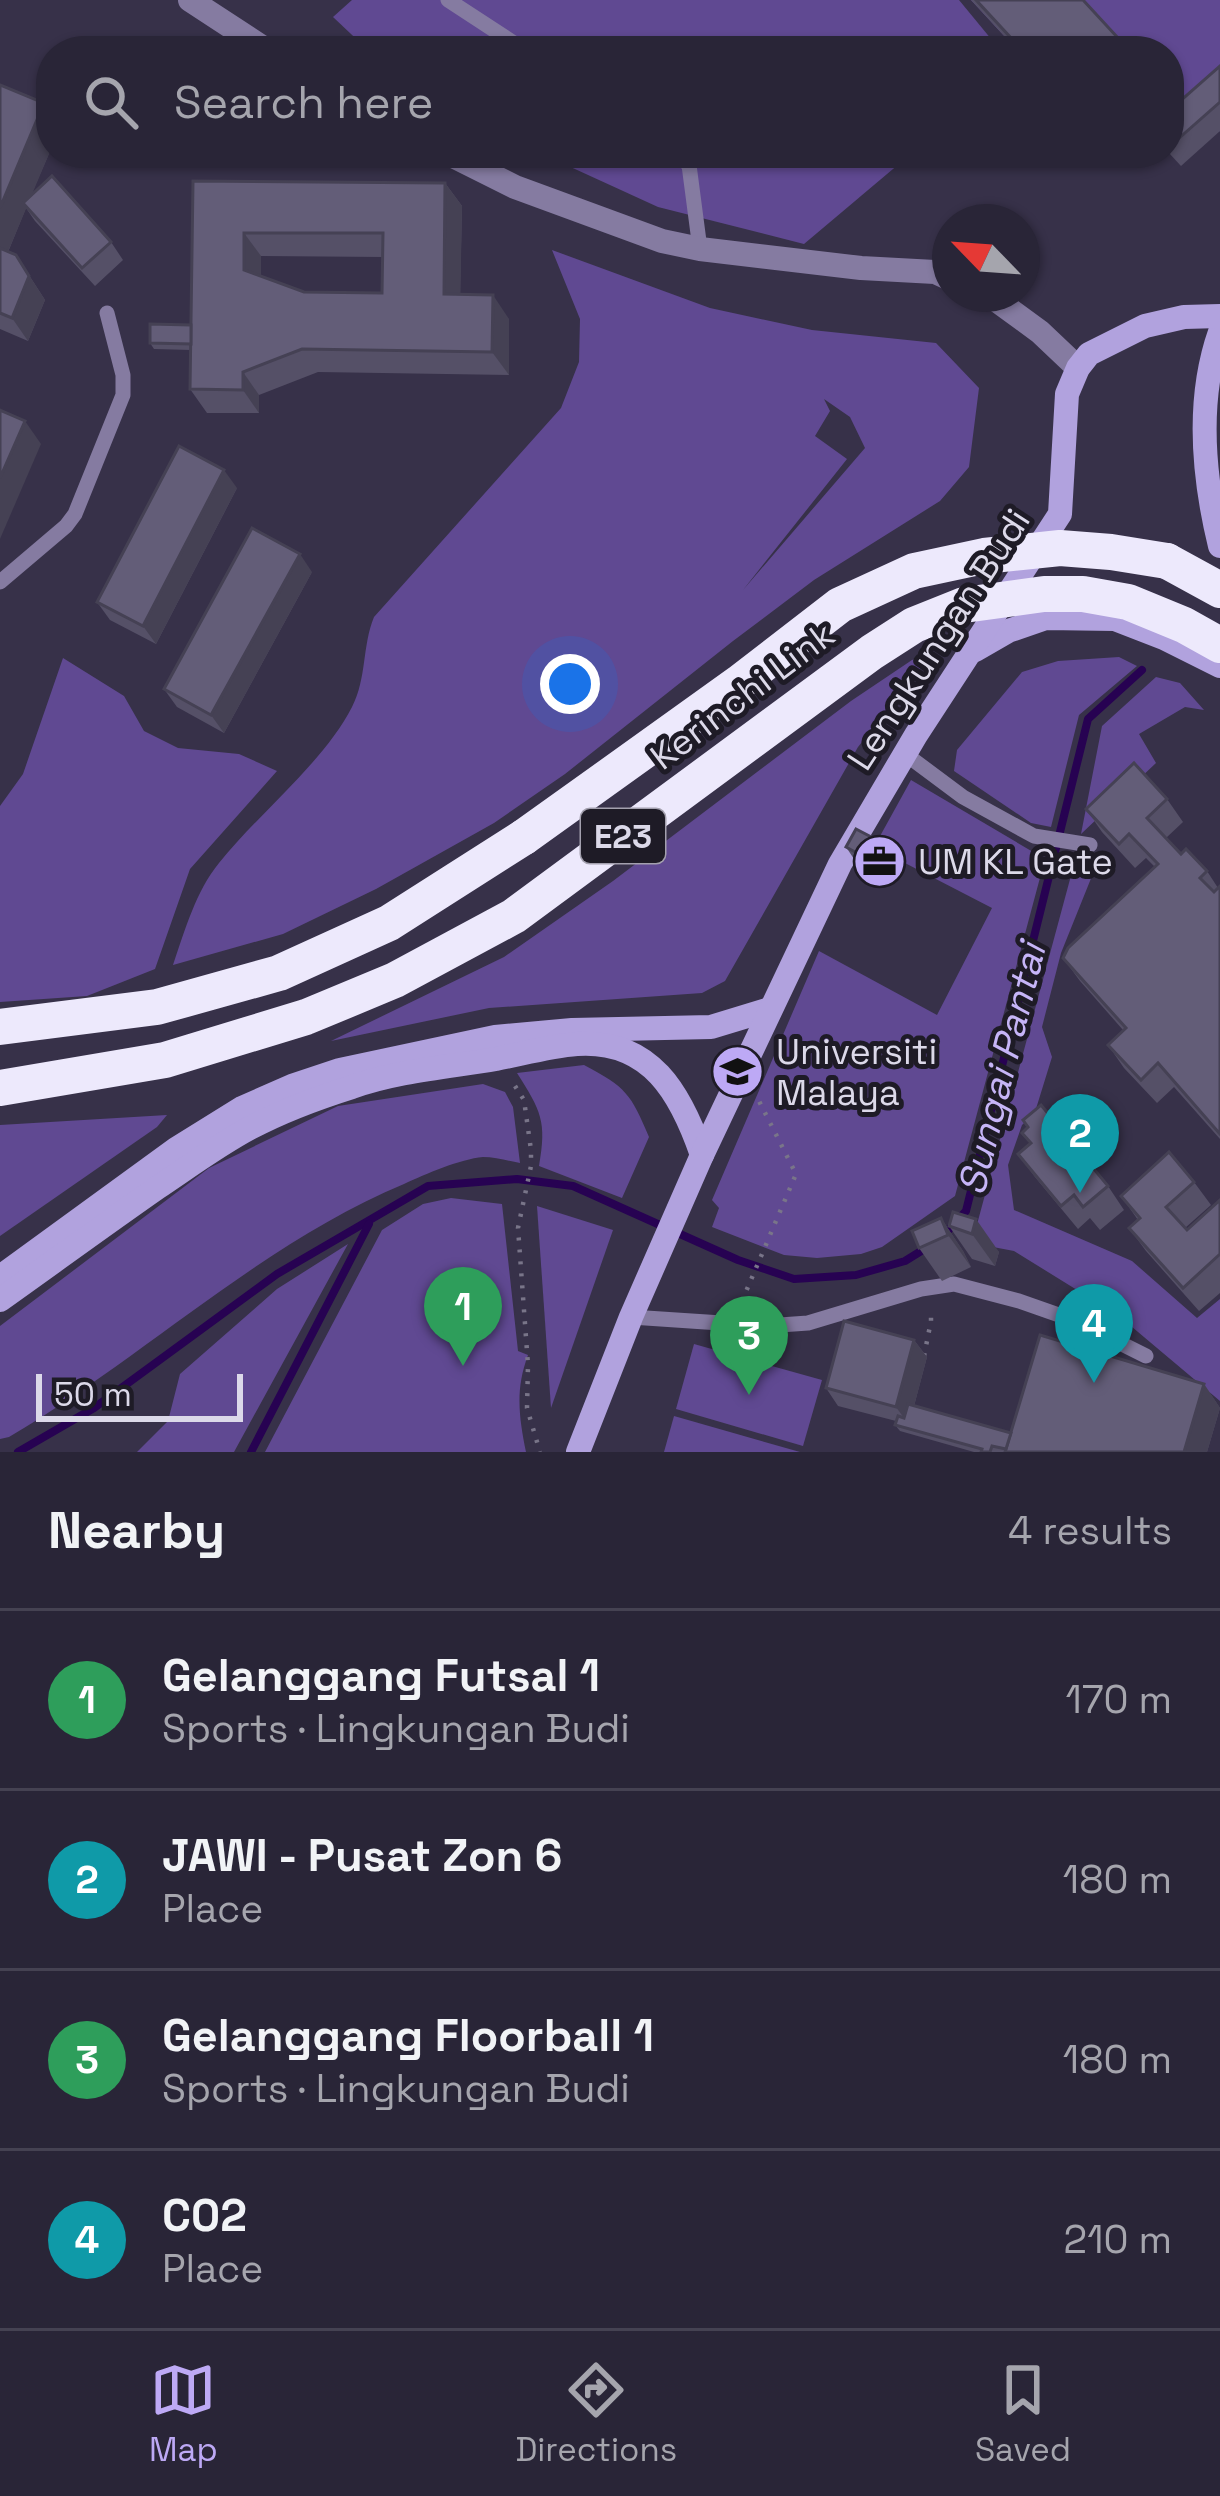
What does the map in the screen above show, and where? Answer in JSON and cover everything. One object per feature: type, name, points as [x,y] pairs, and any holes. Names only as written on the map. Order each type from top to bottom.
[{"type":"highway","name":"Kerinchi Link","points":[[0,1027],[157,1007],[279,973],[389,923],[524,837],[840,605],[914,572],[984,556],[1060,548],[1167,561]]},
{"type":"highway","points":[[1167,561],[1220,577]]},
{"type":"highway","points":[[1167,561],[1220,590]]},
{"type":"highway","name":"Kerinchi Link","points":[[0,1088],[166,1060],[306,1017],[395,980],[514,916],[872,652],[914,626],[964,605],[1083,594],[1128,602],[1220,645]]},
{"type":"street","points":[[190,0],[245,36]]},
{"type":"street","points":[[478,168],[515,187],[662,241],[861,268],[932,272]]},
{"type":"street","points":[[1017,312],[1078,368],[1089,354],[1145,326],[1184,317],[1220,316]]},
{"type":"street","points":[[1220,332],[1211,357],[1202,423],[1220,546]]},
{"type":"street","name":"Lengkungan Budi","points":[[702,1155],[840,864],[904,754],[1060,514],[1066,394],[1078,368]]},
{"type":"street","points":[[1060,514],[1068,554],[1085,584],[1115,619]]},
{"type":"street","points":[[968,655],[1008,631],[1046,618],[1115,619],[1220,667]]},
{"type":"street","points":[[0,1277],[176,1149],[242,1108],[292,1086],[340,1070],[495,1037],[711,1027],[770,1010]]},
{"type":"street","points":[[0,1300],[172,1178],[247,1130],[292,1108],[397,1075],[577,1044],[608,1045],[633,1052],[670,1087],[702,1155],[578,1452]]},
{"type":"lane","points":[[448,0],[503,36]]},
{"type":"lane","points":[[689,168],[700,249]]},
{"type":"lane","points":[[0,582],[75,514],[123,395],[124,375],[107,313]]},
{"type":"lane","points":[[904,754],[963,796],[1034,836],[1090,845]]},
{"type":"lane","points":[[631,1317],[766,1326],[808,1322],[954,1284],[1076,1321],[1146,1356]]},
{"type":"path","points":[[742,1067],[796,1174],[744,1297]]},
{"type":"path","points":[[515,1086],[528,1119],[530,1166],[518,1228],[527,1408],[540,1452]]},
{"type":"path","points":[[924,1356],[932,1321],[930,1288]]},
{"type":"shaded area","points":[[352,0],[959,0],[989,36],[353,36],[333,17]]},
{"type":"shaded area","points":[[971,0],[1220,0],[1220,131],[1184,147],[1184,36],[1004,36]]},
{"type":"shaded area","points":[[573,168],[894,168],[804,244],[658,207]]},
{"type":"shaded area","points":[[552,250],[710,308],[812,330],[936,343],[979,388],[969,467],[940,501],[814,580],[565,774],[494,823],[283,934],[173,965],[211,874],[325,748],[352,707],[374,617],[561,408],[579,362],[580,319]],"holes":[[[824,399],[850,417],[865,448],[743,590],[847,459],[815,436],[830,411]]]},
{"type":"shaded area","points":[[934,651],[858,747],[725,981],[702,993],[489,1008],[331,1041],[504,957],[851,701],[912,660]]},
{"type":"shaded area","points":[[1119,657],[1137,666],[1079,715],[1051,827],[1031,823],[954,771],[957,750],[1022,672],[1058,661]]},
{"type":"shaded area","points":[[63,658],[124,696],[144,731],[178,748],[239,754],[277,771],[190,869],[155,969],[87,996],[0,1002],[0,806],[23,774]]},
{"type":"shaded area","points":[[1156,677],[1180,683],[1204,710],[1185,707],[1139,734],[1156,763],[1081,834],[1102,726]]},
{"type":"shaded area","points":[[911,780],[1045,859],[955,1196],[882,1247],[817,1258],[784,1255],[712,1227],[719,1208],[712,1200],[819,951],[937,1015],[992,908],[874,847]]},
{"type":"shaded area","points":[[1089,855],[1094,871],[1061,953],[1042,1027],[1052,1057],[1035,1112],[1022,1125],[1008,1165],[1014,1210],[1132,1261],[1197,1318],[1220,1299],[1220,1401],[1119,1316],[1014,1251],[972,1243],[1076,857]]},
{"type":"shaded area","points":[[584,1065],[625,1093],[649,1137],[622,1198],[539,1166],[540,1117],[517,1073]]},
{"type":"shaded area","points":[[483,1084],[505,1092],[513,1107],[520,1163],[488,1157],[464,1161],[352,1209],[252,1269],[58,1406],[0,1439],[0,1326],[209,1168],[338,1106]]},
{"type":"shaded area","points":[[167,1115],[157,1127],[0,1236],[0,1125]]},
{"type":"shaded area","points":[[451,1198],[502,1204],[518,1351],[528,1355],[520,1404],[526,1452],[265,1452],[382,1230],[423,1204]]},
{"type":"shaded area","points":[[537,1206],[613,1230],[551,1408]]},
{"type":"shaded area","points":[[348,1244],[234,1452],[137,1452],[168,1421],[180,1374],[277,1289]]},
{"type":"shaded area","points":[[694,1344],[822,1380],[803,1446],[676,1409]]},
{"type":"shaded area","points":[[674,1416],[800,1452],[664,1452]]},
{"type":"building","points":[[976,0],[1083,0],[1116,36],[1009,36]]},
{"type":"building","points":[[1220,66],[1220,102],[1184,134],[1184,98]]},
{"type":"building","points":[[0,85],[36,100],[36,122],[0,208]]},
{"type":"building","points":[[52,176],[111,242],[82,268],[23,203]]},
{"type":"building","points":[[193,181],[445,183],[444,294],[493,295],[492,352],[302,349],[243,372],[243,390],[190,389]],"holes":[[[244,233],[383,233],[382,293],[304,292],[244,270]]]},
{"type":"building","points":[[0,248],[16,255],[29,276],[12,318],[0,313]]},
{"type":"building","points":[[150,324],[191,325],[191,344],[150,343]]},
{"type":"building","points":[[0,410],[25,421],[0,478]]},
{"type":"building","points":[[179,446],[224,470],[143,626],[97,602]]},
{"type":"building","points":[[252,528],[300,554],[211,715],[164,689]]},
{"type":"building","points":[[1134,763],[1167,799],[1147,818],[1181,854],[1186,849],[1207,871],[1200,878],[1214,892],[1220,886],[1220,1134],[1158,1063],[1141,1080],[1108,1045],[1126,1028],[1063,958],[1158,864],[1129,834],[1119,844],[1086,809]]},
{"type":"building","points":[[856,829],[896,850],[886,869],[846,847]]},
{"type":"building","points":[[1041,1105],[1108,1186],[1083,1207],[1074,1195],[1061,1206],[1018,1154],[1031,1143],[1022,1133],[1028,1127],[1023,1120]]},
{"type":"building","points":[[1169,1152],[1194,1182],[1166,1207],[1187,1230],[1220,1200],[1220,1254],[1183,1288],[1129,1228],[1140,1218],[1121,1196]]},
{"type":"building","points":[[953,1212],[976,1219],[972,1234],[949,1226]]},
{"type":"building","points":[[941,1218],[948,1235],[919,1248],[912,1231]]},
{"type":"building","points":[[844,1321],[914,1340],[896,1407],[826,1388]]},
{"type":"building","points":[[1040,1335],[1204,1384],[1184,1452],[1005,1452]]},
{"type":"building","points":[[908,1404],[1011,1433],[1006,1449],[992,1446],[990,1452],[981,1452],[895,1425],[898,1416],[904,1418]]},
{"type":"waterway","name":"Sungai Pantai","points":[[943,1236],[966,1211],[1088,719],[1142,670]]},
{"type":"waterway","name":"Sungai Pantai","points":[[18,1452],[94,1408],[277,1274],[428,1186],[517,1179],[573,1186],[738,1260],[794,1279],[856,1275],[905,1261],[926,1248]]},
{"type":"waterway","points":[[251,1452],[369,1224]]},
{"type":"place","name":"UM KL Gate","points":[[879,861]]},
{"type":"place","name":"Universiti Malaya","points":[[737,1072]]},
{"type":"place","name":"JAWI - Pusat Zon 6","points":[[1080,1193]]},
{"type":"place","name":"Gelanggang Futsal 1","points":[[463,1366]]},
{"type":"place","name":"C02","points":[[1094,1383]]},
{"type":"place","name":"Gelanggang Floorball 1","points":[[749,1395]]}]
